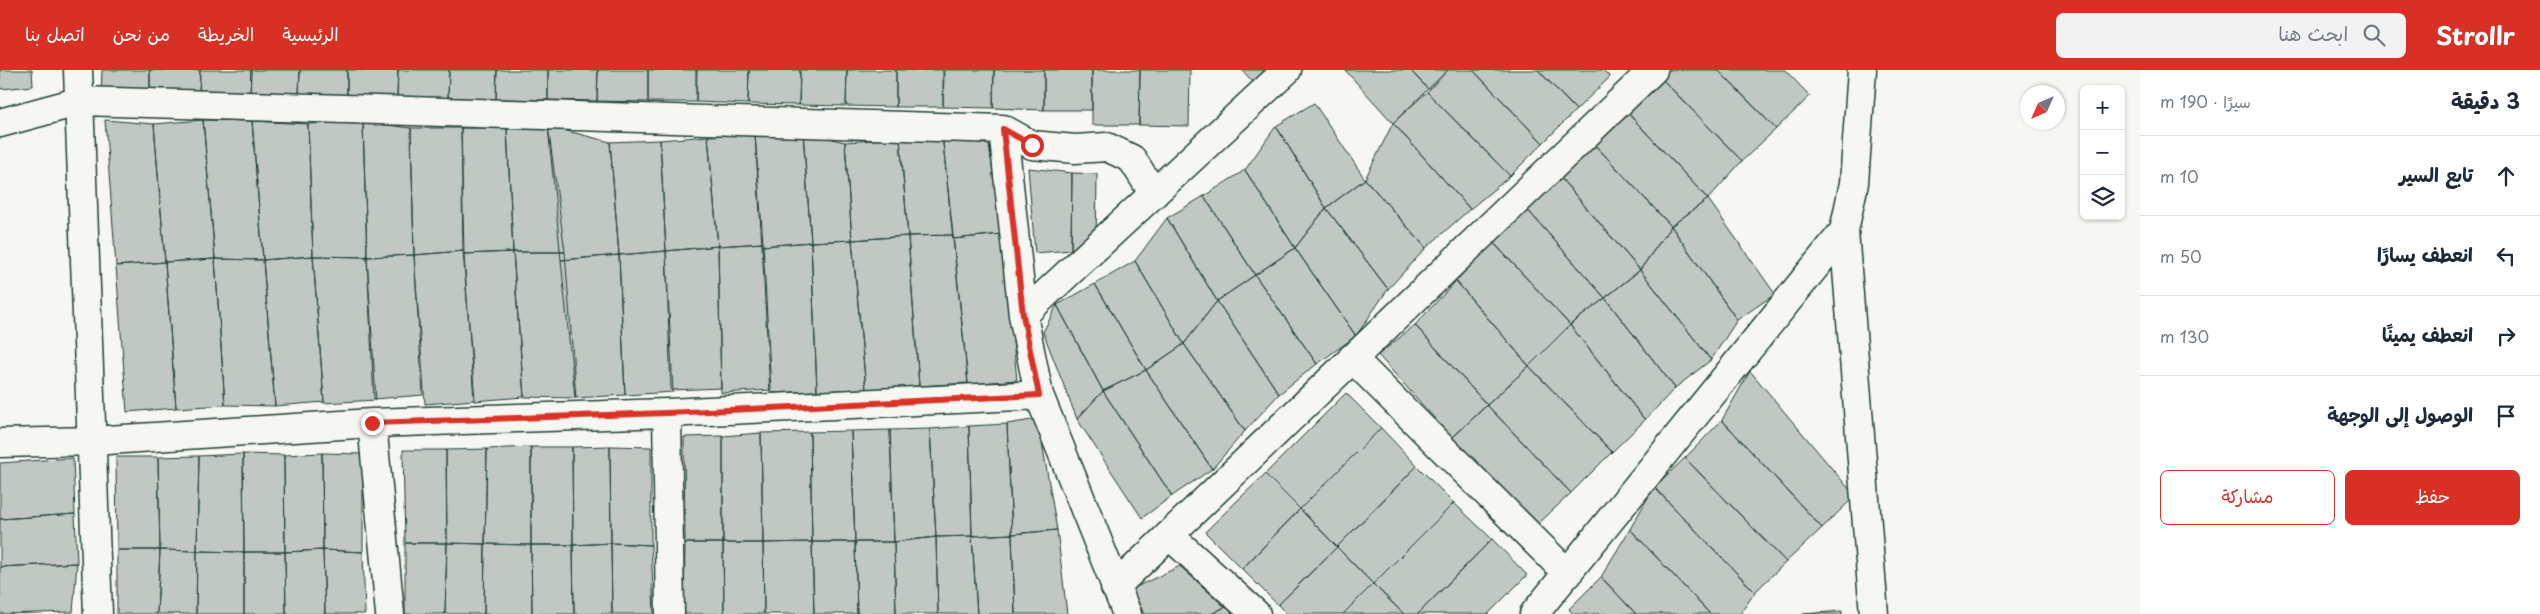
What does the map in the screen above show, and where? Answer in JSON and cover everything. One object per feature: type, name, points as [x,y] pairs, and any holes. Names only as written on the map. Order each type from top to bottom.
[{"type":"street","points":[[78,70],[81,101],[98,614]]},
{"type":"street","points":[[1023,315],[1287,70]]},
{"type":"street","points":[[1115,587],[1653,70]]},
{"type":"street","points":[[1862,70],[1854,183],[1844,231],[1874,614]]},
{"type":"street","points":[[0,123],[81,101],[1003,129],[1032,145],[1075,149],[1107,147],[1132,159],[1154,194]]},
{"type":"street","points":[[1003,129],[1023,315],[1039,395],[1127,614]]},
{"type":"street","points":[[1534,614],[1844,231]]},
{"type":"street","points":[[1352,358],[1568,574]]},
{"type":"street","points":[[0,443],[92,441],[372,423],[667,413],[1039,395]]},
{"type":"street","points":[[667,413],[670,614]]},
{"type":"street","points":[[372,423],[390,614]]},
{"type":"street","points":[[1169,535],[1256,614]]},
{"type":"building","points":[[0,70],[32,70],[33,86],[0,89]]},
{"type":"building","points":[[102,70],[150,70],[150,95],[101,95]]},
{"type":"building","points":[[150,70],[200,70],[199,95],[150,95]]},
{"type":"building","points":[[200,70],[251,70],[250,96],[199,95]]},
{"type":"building","points":[[251,70],[300,70],[299,95],[250,96]]},
{"type":"building","points":[[300,70],[347,70],[347,96],[299,95]]},
{"type":"building","points":[[347,70],[398,70],[397,97],[347,96]]},
{"type":"building","points":[[398,70],[449,70],[448,98],[397,97]]},
{"type":"building","points":[[449,70],[497,70],[496,99],[448,98]]},
{"type":"building","points":[[497,70],[548,70],[548,100],[496,99]]},
{"type":"building","points":[[548,70],[598,70],[597,101],[548,100]]},
{"type":"building","points":[[598,70],[648,70],[648,102],[597,101]]},
{"type":"building","points":[[648,70],[697,70],[696,102],[648,102]]},
{"type":"building","points":[[696,70],[749,70],[748,104],[696,102]]},
{"type":"building","points":[[749,70],[800,70],[799,105],[748,104]]},
{"type":"building","points":[[800,70],[847,70],[846,106],[799,105]]},
{"type":"building","points":[[847,70],[896,70],[896,107],[846,106]]},
{"type":"building","points":[[896,70],[943,70],[943,107],[896,107]]},
{"type":"building","points":[[944,70],[994,70],[993,108],[943,107]]},
{"type":"building","points":[[994,70],[1044,70],[1044,110],[993,108]]},
{"type":"building","points":[[1044,70],[1092,70],[1092,110],[1044,110]]},
{"type":"building","points":[[1092,70],[1140,70],[1139,125],[1092,125]]},
{"type":"building","points":[[1140,70],[1190,70],[1189,126],[1139,125]]},
{"type":"building","points":[[1242,70],[1267,70],[1254,83]]},
{"type":"building","points":[[1345,70],[1410,70],[1428,89],[1393,123]]},
{"type":"building","points":[[1410,70],[1448,70],[1428,89]]},
{"type":"building","points":[[1448,70],[1473,70],[1543,143],[1510,176],[1427,92]]},
{"type":"building","points":[[1473,70],[1538,70],[1576,110],[1543,143]]},
{"type":"building","points":[[1538,70],[1603,70],[1610,77],[1576,110]]},
{"type":"building","points":[[1667,70],[1718,70],[1776,129],[1742,161],[1660,77]]},
{"type":"building","points":[[1718,70],[1785,70],[1810,96],[1776,129]]},
{"type":"building","points":[[1660,77],[1742,161],[1708,199],[1625,110]]},
{"type":"building","points":[[1427,92],[1510,176],[1470,209],[1393,123]]},
{"type":"building","points":[[1314,103],[1365,179],[1326,208],[1276,126]]},
{"type":"building","points":[[1625,110],[1708,199],[1671,226],[1593,143]]},
{"type":"building","points":[[105,120],[154,124],[165,262],[116,266]]},
{"type":"building","points":[[203,120],[215,259],[165,262],[154,124]]},
{"type":"building","points":[[203,120],[252,121],[263,260],[215,259]]},
{"type":"building","points":[[252,121],[308,124],[313,256],[263,260]]},
{"type":"building","points":[[363,122],[411,128],[414,255],[367,257]]},
{"type":"building","points":[[363,122],[367,257],[313,256],[308,124]]},
{"type":"building","points":[[1393,123],[1470,209],[1426,248],[1365,179]]},
{"type":"building","points":[[548,126],[610,142],[619,255],[561,260]]},
{"type":"building","points":[[548,126],[565,252],[513,252],[507,128]]},
{"type":"building","points":[[1276,126],[1326,208],[1295,248],[1245,170]]},
{"type":"building","points":[[411,128],[461,128],[463,251],[414,255]]},
{"type":"building","points":[[461,128],[507,128],[513,252],[464,254]]},
{"type":"building","points":[[803,132],[811,242],[762,246],[755,134]]},
{"type":"building","points":[[803,132],[845,142],[852,240],[811,242]]},
{"type":"building","points":[[755,134],[763,243],[718,246],[708,136]]},
{"type":"building","points":[[942,134],[989,145],[1002,234],[953,239]]},
{"type":"building","points":[[942,134],[953,235],[908,236],[900,138]]},
{"type":"building","points":[[708,136],[718,246],[666,251],[660,140]]},
{"type":"building","points":[[900,138],[908,236],[852,240],[845,142]]},
{"type":"building","points":[[660,140],[666,251],[619,255],[610,142]]},
{"type":"building","points":[[1593,143],[1671,226],[1640,270],[1559,176]]},
{"type":"building","points":[[1028,168],[1072,173],[1071,250],[1035,253]]},
{"type":"building","points":[[1245,170],[1295,248],[1255,275],[1204,196]]},
{"type":"building","points":[[1072,173],[1097,174],[1096,241],[1071,250]]},
{"type":"building","points":[[1559,176],[1640,270],[1605,298],[1526,208]]},
{"type":"building","points":[[1365,179],[1426,248],[1388,289],[1326,208]]},
{"type":"building","points":[[1204,196],[1255,275],[1217,301],[1167,218]]},
{"type":"building","points":[[1708,199],[1775,294],[1737,320],[1671,226]]},
{"type":"building","points":[[1326,208],[1388,289],[1356,336],[1295,248]]},
{"type":"building","points":[[1526,208],[1605,298],[1570,325],[1492,241]]},
{"type":"building","points":[[1167,218],[1217,301],[1184,344],[1135,261]]},
{"type":"building","points":[[1671,226],[1737,320],[1711,360],[1640,270]]},
{"type":"building","points":[[1002,234],[1017,380],[968,384],[953,239]]},
{"type":"building","points":[[953,235],[968,383],[919,386],[908,236]]},
{"type":"building","points":[[908,236],[919,386],[866,389],[852,240]]},
{"type":"building","points":[[852,240],[866,389],[817,391],[811,242]]},
{"type":"building","points":[[1492,241],[1570,325],[1529,366],[1456,281]]},
{"type":"building","points":[[811,242],[817,391],[770,393],[762,246]]},
{"type":"building","points":[[763,243],[771,390],[721,393],[718,246]]},
{"type":"building","points":[[718,246],[721,388],[671,390],[666,251]]},
{"type":"building","points":[[1295,248],[1356,336],[1317,364],[1255,275]]},
{"type":"building","points":[[463,251],[475,400],[425,404],[414,255]]},
{"type":"building","points":[[666,251],[673,392],[625,395],[619,255]]},
{"type":"building","points":[[513,252],[524,397],[474,401],[464,254]]},
{"type":"building","points":[[513,252],[565,252],[576,398],[524,397]]},
{"type":"building","points":[[414,255],[423,395],[374,399],[367,257]]},
{"type":"building","points":[[619,255],[625,395],[575,398],[561,260]]},
{"type":"building","points":[[313,256],[324,402],[275,406],[263,260]]},
{"type":"building","points":[[313,256],[367,257],[376,400],[324,403]]},
{"type":"building","points":[[215,259],[225,405],[176,408],[165,262]]},
{"type":"building","points":[[215,259],[263,260],[275,406],[225,405]]},
{"type":"building","points":[[1135,261],[1184,344],[1146,370],[1095,284]]},
{"type":"building","points":[[165,262],[176,408],[127,412],[116,266]]},
{"type":"building","points":[[1640,270],[1711,360],[1675,388],[1605,298]]},
{"type":"building","points":[[1255,275],[1317,364],[1279,394],[1217,301]]},
{"type":"building","points":[[1456,281],[1529,366],[1487,405],[1415,325]]},
{"type":"building","points":[[1095,284],[1146,370],[1103,391],[1057,305]]},
{"type":"building","points":[[1605,298],[1675,388],[1645,420],[1570,325]]},
{"type":"building","points":[[1217,301],[1279,394],[1245,431],[1184,344]]},
{"type":"building","points":[[1057,305],[1103,391],[1077,419],[1043,332]]},
{"type":"building","points":[[1415,325],[1487,405],[1452,438],[1378,355]]},
{"type":"building","points":[[1570,325],[1645,420],[1612,452],[1529,366]]},
{"type":"building","points":[[1184,344],[1245,431],[1212,469],[1146,370]]},
{"type":"building","points":[[1529,366],[1612,452],[1571,493],[1487,405]]},
{"type":"building","points":[[1146,370],[1212,469],[1172,496],[1103,391]]},
{"type":"building","points":[[1750,371],[1855,496],[1822,528],[1722,420]]},
{"type":"building","points":[[1103,391],[1172,496],[1142,518],[1077,419]]},
{"type":"building","points":[[1346,393],[1381,428],[1300,509],[1265,474]]},
{"type":"building","points":[[1487,405],[1571,493],[1536,526],[1452,438]]},
{"type":"building","points":[[1038,419],[1057,530],[1012,534],[1007,424]]},
{"type":"building","points":[[1722,420],[1822,528],[1786,562],[1685,458]]},
{"type":"building","points":[[1007,424],[1012,534],[972,536],[969,426]]},
{"type":"building","points":[[969,426],[972,536],[936,537],[930,429]]},
{"type":"building","points":[[1381,428],[1417,466],[1337,547],[1300,509]]},
{"type":"building","points":[[930,429],[936,537],[894,542],[890,430]]},
{"type":"building","points":[[890,430],[894,542],[855,542],[851,431]]},
{"type":"building","points":[[851,431],[855,542],[812,542],[810,432]]},
{"type":"building","points":[[810,432],[812,542],[763,543],[761,433]]},
{"type":"building","points":[[761,433],[763,543],[723,543],[723,436]]},
{"type":"building","points":[[723,436],[723,543],[685,543],[684,437]]},
{"type":"building","points":[[610,446],[611,543],[573,545],[572,447]]},
{"type":"building","points":[[610,446],[651,447],[651,545],[611,543]]},
{"type":"building","points":[[531,447],[531,545],[485,544],[487,449]]},
{"type":"building","points":[[531,447],[572,447],[573,545],[531,545]]},
{"type":"building","points":[[487,449],[485,544],[447,543],[446,450]]},
{"type":"building","points":[[403,450],[446,450],[447,543],[405,543]]},
{"type":"building","points":[[322,453],[323,550],[285,552],[284,455]]},
{"type":"building","points":[[322,453],[363,454],[363,552],[323,550]]},
{"type":"building","points":[[243,454],[244,552],[197,551],[199,456]]},
{"type":"building","points":[[243,454],[284,455],[285,552],[244,552]]},
{"type":"building","points":[[199,456],[197,551],[160,550],[158,457]]},
{"type":"building","points":[[116,457],[158,457],[160,550],[117,550]]},
{"type":"building","points":[[73,458],[75,514],[0,519],[0,463]]},
{"type":"building","points":[[1685,458],[1786,562],[1755,592],[1654,487]]},
{"type":"building","points":[[1417,466],[1454,503],[1373,584],[1337,547]]},
{"type":"building","points":[[1265,474],[1300,509],[1242,569],[1205,532]]},
{"type":"building","points":[[1654,487],[1755,592],[1740,614],[1710,614],[1630,529]]},
{"type":"building","points":[[1454,503],[1492,539],[1418,614],[1404,614],[1373,584]]},
{"type":"building","points":[[1300,509],[1337,547],[1278,605],[1242,569]]},
{"type":"building","points":[[75,514],[77,563],[0,567],[0,519]]},
{"type":"building","points":[[1630,529],[1710,614],[1636,614],[1601,577]]},
{"type":"building","points":[[1057,530],[1067,614],[1015,614],[1012,534]]},
{"type":"building","points":[[1012,534],[1015,614],[977,614],[972,536]]},
{"type":"building","points":[[972,536],[977,614],[938,614],[936,537]]},
{"type":"building","points":[[936,537],[938,614],[896,614],[894,542]]},
{"type":"building","points":[[1492,539],[1527,575],[1488,614],[1418,614]]},
{"type":"building","points":[[812,542],[814,614],[764,614],[763,543]]},
{"type":"building","points":[[812,542],[855,542],[857,614],[814,614]]},
{"type":"building","points":[[855,542],[894,542],[896,614],[857,614]]},
{"type":"building","points":[[405,543],[447,543],[445,614],[405,614]]},
{"type":"building","points":[[447,543],[485,544],[484,614],[445,614]]},
{"type":"building","points":[[611,543],[612,614],[574,614],[573,545]]},
{"type":"building","points":[[611,543],[651,545],[654,614],[612,614]]},
{"type":"building","points":[[685,543],[723,543],[724,614],[684,614]]},
{"type":"building","points":[[723,543],[763,543],[764,614],[724,614]]},
{"type":"building","points":[[485,544],[531,545],[532,614],[484,614]]},
{"type":"building","points":[[531,545],[573,545],[574,614],[532,614]]},
{"type":"building","points":[[1337,547],[1373,584],[1343,614],[1287,614],[1278,605]]},
{"type":"building","points":[[117,550],[160,550],[157,614],[117,614]]},
{"type":"building","points":[[160,550],[197,551],[196,614],[157,614]]},
{"type":"building","points":[[323,550],[325,614],[286,614],[285,552]]},
{"type":"building","points":[[323,550],[363,552],[365,614],[325,614]]},
{"type":"building","points":[[197,551],[244,552],[244,614],[196,614]]},
{"type":"building","points":[[244,552],[285,552],[286,614],[244,614]]},
{"type":"building","points":[[77,563],[73,612],[0,614],[0,567]]},
{"type":"building","points":[[1180,566],[1225,607],[1211,614],[1144,614],[1132,589]]},
{"type":"building","points":[[1601,577],[1636,614],[1573,614],[1569,609]]},
{"type":"building","points":[[1373,584],[1404,614],[1343,614]]},
{"type":"building","points":[[1225,607],[1236,614],[1211,614]]},
{"type":"building","points":[[1842,611],[1842,614],[1803,614]]},
{"type":"route","points":[[372,423],[667,413],[1039,395],[1023,315],[1003,129],[1032,145]]}]
